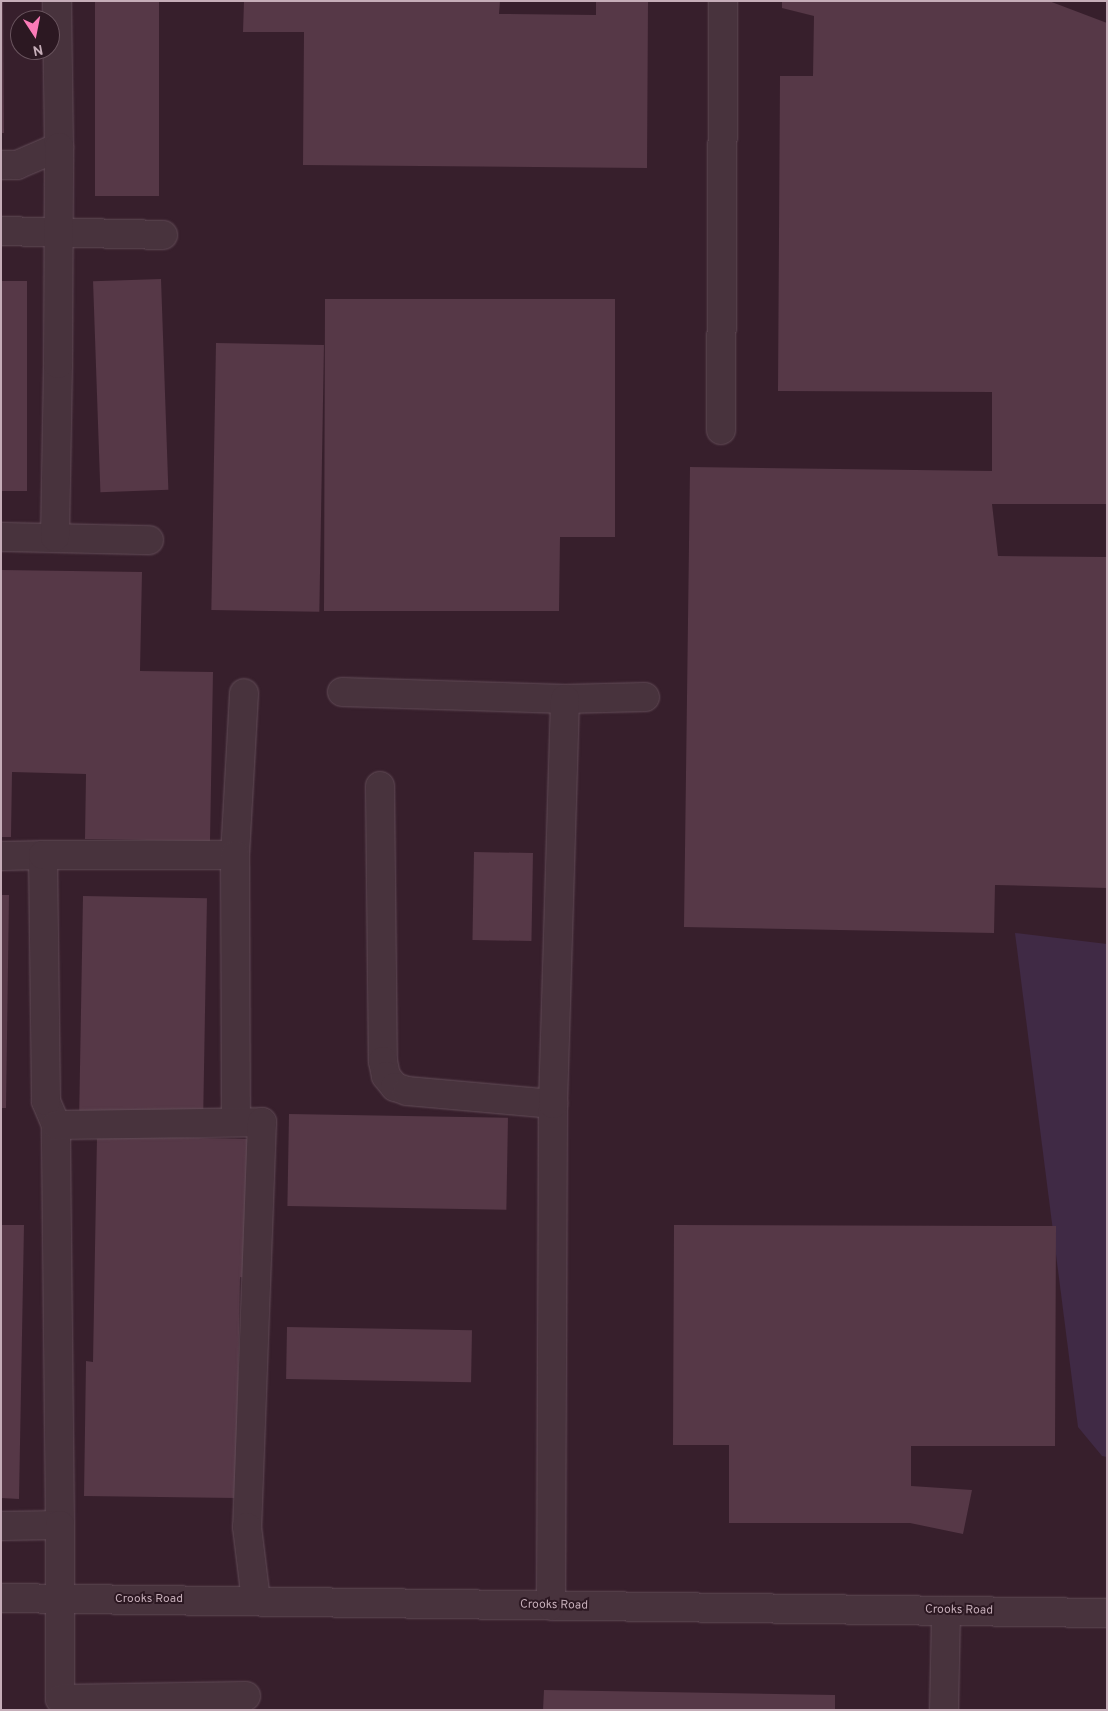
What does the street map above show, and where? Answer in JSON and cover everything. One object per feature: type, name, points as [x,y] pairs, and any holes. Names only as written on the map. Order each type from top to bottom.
[{"type":"street","points":[[55,537],[60,232],[57,1]]},
{"type":"street","points":[[721,430],[723,1]]},
{"type":"street","points":[[1,165],[17,165],[59,147]]},
{"type":"street","points":[[1,231],[163,235]]},
{"type":"street","points":[[1,537],[149,540]]},
{"type":"street","points":[[342,692],[565,699],[644,697]]},
{"type":"street","points":[[236,1122],[235,855],[244,694]]},
{"type":"street","points":[[550,1606],[553,1104],[565,699]]},
{"type":"street","points":[[380,786],[383,1061],[386,1076],[395,1087],[407,1092],[553,1104]]},
{"type":"street","points":[[43,855],[46,1101],[56,1124],[60,1699],[246,1696]]},
{"type":"street","points":[[1,856],[235,855]]},
{"type":"street","points":[[56,1124],[262,1122],[247,1528],[256,1600]]},
{"type":"street","points":[[1,1526],[60,1525]]},
{"type":"street","name":"Crooks Road","points":[[1,1598],[1107,1613]]},
{"type":"street","points":[[944,1710],[946,1611]]},
{"type":"shaded area","points":[[1015,933],[1107,944],[1107,1457],[1102,1456],[1078,1427]]},
{"type":"building","points":[[1,1],[3,1],[4,133],[1,133]]},
{"type":"building","points":[[95,1],[159,1],[159,196],[95,196]]},
{"type":"building","points":[[244,1],[500,1],[499,14],[596,15],[596,1],[648,1],[647,168],[303,165],[304,32],[243,32]]},
{"type":"building","points":[[782,1],[1049,1],[1107,23],[1107,504],[992,504],[998,556],[1107,557],[1107,888],[995,885],[994,933],[684,927],[690,467],[992,471],[992,392],[778,391],[780,76],[813,76],[814,16],[782,8]]},
{"type":"building","points":[[161,279],[168,490],[100,492],[93,281]]},
{"type":"building","points":[[1,281],[27,281],[27,491],[1,491]]},
{"type":"building","points":[[325,299],[615,299],[615,537],[560,537],[559,611],[324,611]]},
{"type":"building","points":[[216,343],[324,345],[319,612],[211,610]]},
{"type":"building","points":[[1,570],[142,572],[140,671],[213,672],[210,841],[85,839],[86,774],[12,772],[11,837],[1,837]]},
{"type":"building","points":[[474,852],[533,853],[531,941],[472,940]]},
{"type":"building","points":[[1,895],[9,895],[6,1108],[1,1108]]},
{"type":"building","points":[[83,896],[207,898],[203,1114],[79,1112]]},
{"type":"building","points":[[289,1114],[508,1118],[506,1210],[287,1206]]},
{"type":"building","points":[[97,1136],[248,1139],[246,1278],[240,1277],[236,1498],[84,1496],[86,1361],[93,1362]]},
{"type":"building","points":[[1,1225],[24,1225],[19,1499],[1,1498]]},
{"type":"building","points":[[674,1225],[1056,1226],[1055,1446],[911,1446],[911,1486],[972,1490],[963,1534],[910,1523],[729,1523],[729,1445],[673,1445]]},
{"type":"building","points":[[287,1327],[472,1330],[471,1382],[286,1379]]},
{"type":"building","points":[[544,1690],[835,1695],[835,1710],[543,1710]]}]
